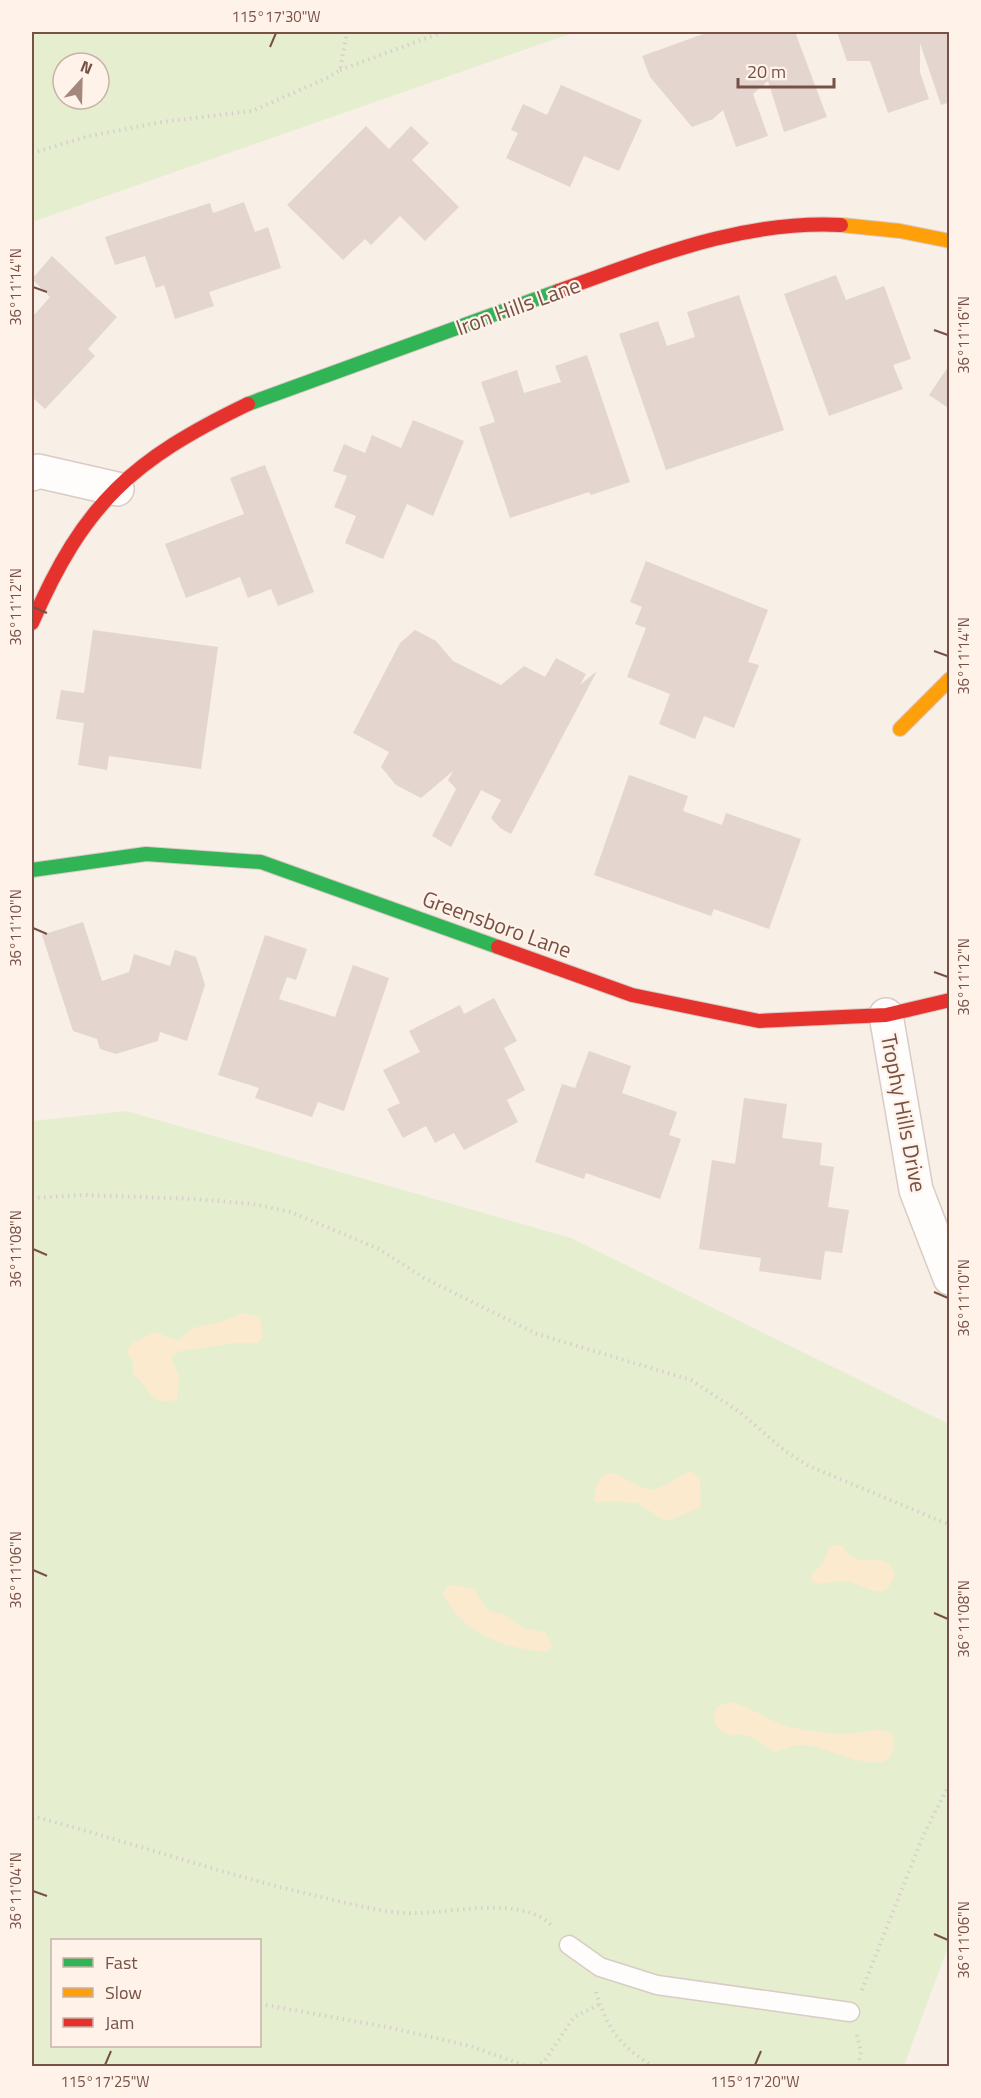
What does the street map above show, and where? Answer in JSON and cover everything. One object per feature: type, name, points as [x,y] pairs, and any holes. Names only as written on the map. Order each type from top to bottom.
[{"type":"street","name":"Iron Hills Lane","points":[[32,623],[57,567],[88,519],[136,469],[192,431],[255,400],[679,248],[749,229],[821,224],[895,228],[950,241]]},
{"type":"street","points":[[32,474],[38,471],[117,489]]},
{"type":"street","points":[[900,729],[950,679]]},
{"type":"street","name":"Greensboro Lane","points":[[32,870],[146,854],[261,862],[633,995],[759,1021],[886,1015],[950,1000]]},
{"type":"street","name":"Trophy Hills Drive","points":[[886,1015],[916,1190],[950,1278]]},
{"type":"lane","points":[[569,1945],[600,1967],[657,1985],[850,2012]]},
{"type":"path","points":[[340,70],[347,32]]},
{"type":"path","points":[[32,153],[90,136],[151,124],[252,111],[340,70],[444,32]]},
{"type":"path","points":[[32,1198],[84,1196],[195,1199],[253,1204],[291,1212],[379,1250],[442,1288],[537,1334],[691,1380],[741,1413],[785,1451],[809,1466],[950,1525]]},
{"type":"path","points":[[858,2067],[861,2052],[850,2021],[850,2012],[861,1994],[923,1836],[950,1783]]},
{"type":"path","points":[[32,1816],[270,1885],[344,1902],[403,1913],[492,1908],[538,1915],[548,1921],[588,1970],[606,2022],[616,2036],[653,2067]]},
{"type":"path","points":[[261,2004],[392,2028],[470,2046],[526,2067]]},
{"type":"path","points":[[536,2067],[544,2062],[574,2017],[600,2004]]},
{"type":"green space","points":[[32,32],[575,32],[32,222]]},
{"type":"green space","points":[[126,1111],[571,1238],[949,1424],[949,1944],[904,2066],[32,2066],[32,1121]]},
{"type":"sand","points":[[243,1313],[260,1317],[263,1334],[261,1340],[258,1343],[233,1343],[176,1352],[171,1358],[179,1377],[177,1400],[155,1399],[133,1375],[133,1363],[127,1352],[132,1343],[155,1332],[178,1341],[193,1328],[221,1322]]},
{"type":"sand","points":[[691,1471],[700,1479],[701,1507],[671,1520],[662,1519],[638,1503],[605,1501],[597,1503],[594,1499],[596,1485],[603,1475],[616,1473],[640,1487],[655,1489]]},
{"type":"sand","points":[[842,1546],[849,1555],[857,1559],[884,1561],[890,1565],[895,1574],[887,1590],[871,1590],[845,1581],[812,1582],[811,1576],[824,1561],[829,1547]]},
{"type":"sand","points":[[455,1585],[474,1589],[487,1610],[506,1615],[524,1629],[545,1632],[552,1646],[547,1652],[516,1647],[501,1643],[473,1629],[451,1608],[443,1594],[447,1586]]},
{"type":"sand","points":[[730,1702],[746,1707],[785,1726],[839,1733],[877,1730],[887,1732],[893,1734],[893,1751],[887,1759],[875,1762],[861,1761],[806,1745],[775,1752],[749,1736],[737,1734],[731,1736],[718,1728],[714,1721],[717,1707]]},
{"type":"building","points":[[709,32],[795,32],[827,117],[784,132],[768,81],[753,94],[768,136],[736,147],[723,110],[713,119],[692,127],[650,77],[642,56]]},
{"type":"building","points":[[837,32],[950,32],[950,102],[941,105],[920,43],[920,72],[929,99],[888,113],[870,61],[847,61]]},
{"type":"building","points":[[561,85],[642,120],[619,171],[584,156],[570,187],[506,158],[518,133],[511,130],[523,104],[547,115]]},
{"type":"building","points":[[366,126],[389,149],[411,126],[429,143],[412,160],[459,207],[425,241],[400,216],[371,245],[365,239],[343,260],[287,205]]},
{"type":"building","points":[[244,202],[255,232],[268,227],[281,268],[209,292],[214,306],[175,319],[164,285],[156,288],[145,256],[115,265],[105,237],[210,203],[213,213]]},
{"type":"building","points":[[52,256],[117,317],[88,349],[95,356],[45,409],[32,397],[32,311],[35,314],[50,297],[32,279]]},
{"type":"building","points":[[836,275],[846,300],[884,286],[911,359],[893,365],[903,389],[829,416],[784,294]]},
{"type":"building","points":[[739,295],[784,430],[666,470],[619,334],[658,321],[667,346],[695,337],[687,312]]},
{"type":"building","points":[[587,355],[630,482],[591,495],[589,492],[510,518],[479,427],[495,422],[481,382],[517,370],[524,393],[561,382],[555,366]]},
{"type":"building","points":[[950,364],[950,409],[929,395]]},
{"type":"building","points":[[413,420],[464,441],[433,516],[407,504],[383,559],[345,543],[356,516],[334,507],[347,476],[333,471],[344,444],[365,453],[372,435],[401,448]]},
{"type":"building","points":[[265,465],[314,592],[278,606],[271,589],[248,598],[240,577],[186,598],[165,544],[244,514],[230,478]]},
{"type":"building","points":[[646,561],[768,610],[748,662],[759,665],[734,728],[704,716],[695,739],[659,724],[670,694],[627,677],[646,628],[635,624],[642,607],[630,602]]},
{"type":"building","points":[[93,630],[218,647],[201,769],[109,756],[107,770],[78,765],[84,723],[56,719],[61,690],[84,693]]},
{"type":"building","points":[[415,630],[436,641],[453,661],[501,685],[524,666],[545,677],[556,658],[586,674],[580,685],[597,671],[511,834],[500,828],[491,818],[501,800],[481,790],[451,847],[432,836],[456,789],[448,780],[453,771],[421,798],[396,785],[381,767],[389,752],[353,733],[400,643]]},
{"type":"building","points":[[629,775],[688,796],[683,811],[722,825],[726,813],[801,839],[769,929],[714,909],[711,916],[594,875]]},
{"type":"building","points":[[83,922],[102,981],[129,972],[134,954],[170,966],[175,950],[196,957],[205,985],[187,1041],[160,1032],[158,1041],[116,1054],[100,1049],[97,1039],[73,1031],[42,935]]},
{"type":"building","points":[[265,935],[307,949],[296,980],[287,977],[279,999],[335,1017],[353,965],[389,978],[344,1111],[318,1102],[312,1117],[255,1098],[259,1088],[218,1075]]},
{"type":"building","points":[[494,998],[517,1041],[504,1048],[525,1090],[507,1100],[518,1122],[464,1150],[454,1133],[435,1143],[426,1126],[403,1138],[387,1109],[400,1103],[383,1070],[420,1052],[409,1031],[460,1005],[464,1014]]},
{"type":"building","points":[[589,1051],[631,1066],[622,1093],[677,1112],[669,1135],[681,1139],[660,1199],[586,1173],[584,1179],[535,1162],[562,1084],[575,1088]]},
{"type":"building","points":[[744,1098],[787,1104],[782,1138],[822,1143],[820,1165],[834,1167],[828,1207],[849,1210],[842,1253],[825,1251],[821,1280],[759,1271],[761,1258],[699,1249],[712,1160],[735,1164]]},
{"type":"traffic: fast","points":[[248,404],[558,291]]},
{"type":"traffic: fast","points":[[32,870],[146,854],[261,862],[498,947]]},
{"type":"traffic: slow","points":[[841,225],[900,231],[950,241]]},
{"type":"traffic: slow","points":[[900,729],[950,679]]},
{"type":"traffic: jam","points":[[558,291],[662,254],[731,235],[803,225],[841,225]]},
{"type":"traffic: jam","points":[[32,623],[51,581],[71,546],[116,490],[142,466],[173,445],[248,404]]},
{"type":"traffic: jam","points":[[498,947],[632,995],[759,1021],[886,1015],[950,1000]]}]
